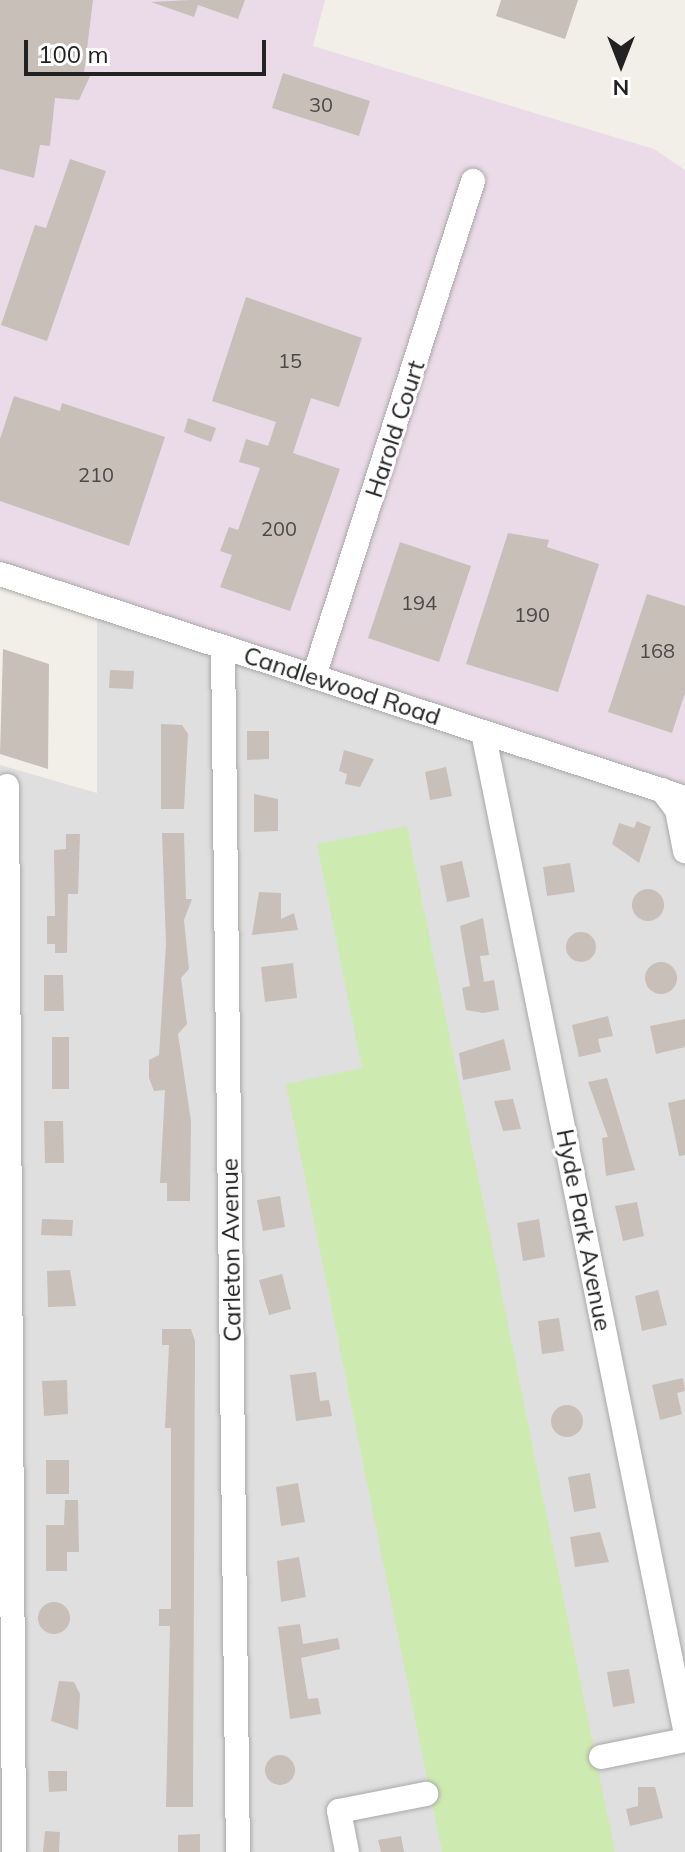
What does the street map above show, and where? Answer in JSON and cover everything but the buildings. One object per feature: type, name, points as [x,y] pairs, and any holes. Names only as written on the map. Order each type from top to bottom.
[{"type":"street","name":"Harold Court","points":[[314,676],[473,181]]},
{"type":"street","name":"Candlewood Road","points":[[0,574],[674,794]]},
{"type":"street","name":"Carleton Avenue","points":[[223,647],[238,1852]]},
{"type":"street","name":"Hyde Park Avenue","points":[[483,732],[685,1729]]},
{"type":"street","points":[[7,786],[3,884],[7,1718],[14,1852]]},
{"type":"street","points":[[674,794],[685,851]]},
{"type":"street","points":[[601,1757],[685,1740]]},
{"type":"street","points":[[347,1852],[339,1811],[426,1794]]},
{"type":"shaded area","points":[[0,0],[325,0],[313,46],[654,149],[685,170],[685,798],[0,574]]},
{"type":"shaded area","points":[[97,606],[685,798],[685,1852],[0,1852],[0,765],[97,793]]},
{"type":"green space","points":[[407,826],[615,1852],[442,1852],[286,1084],[362,1068],[317,844]]}]
